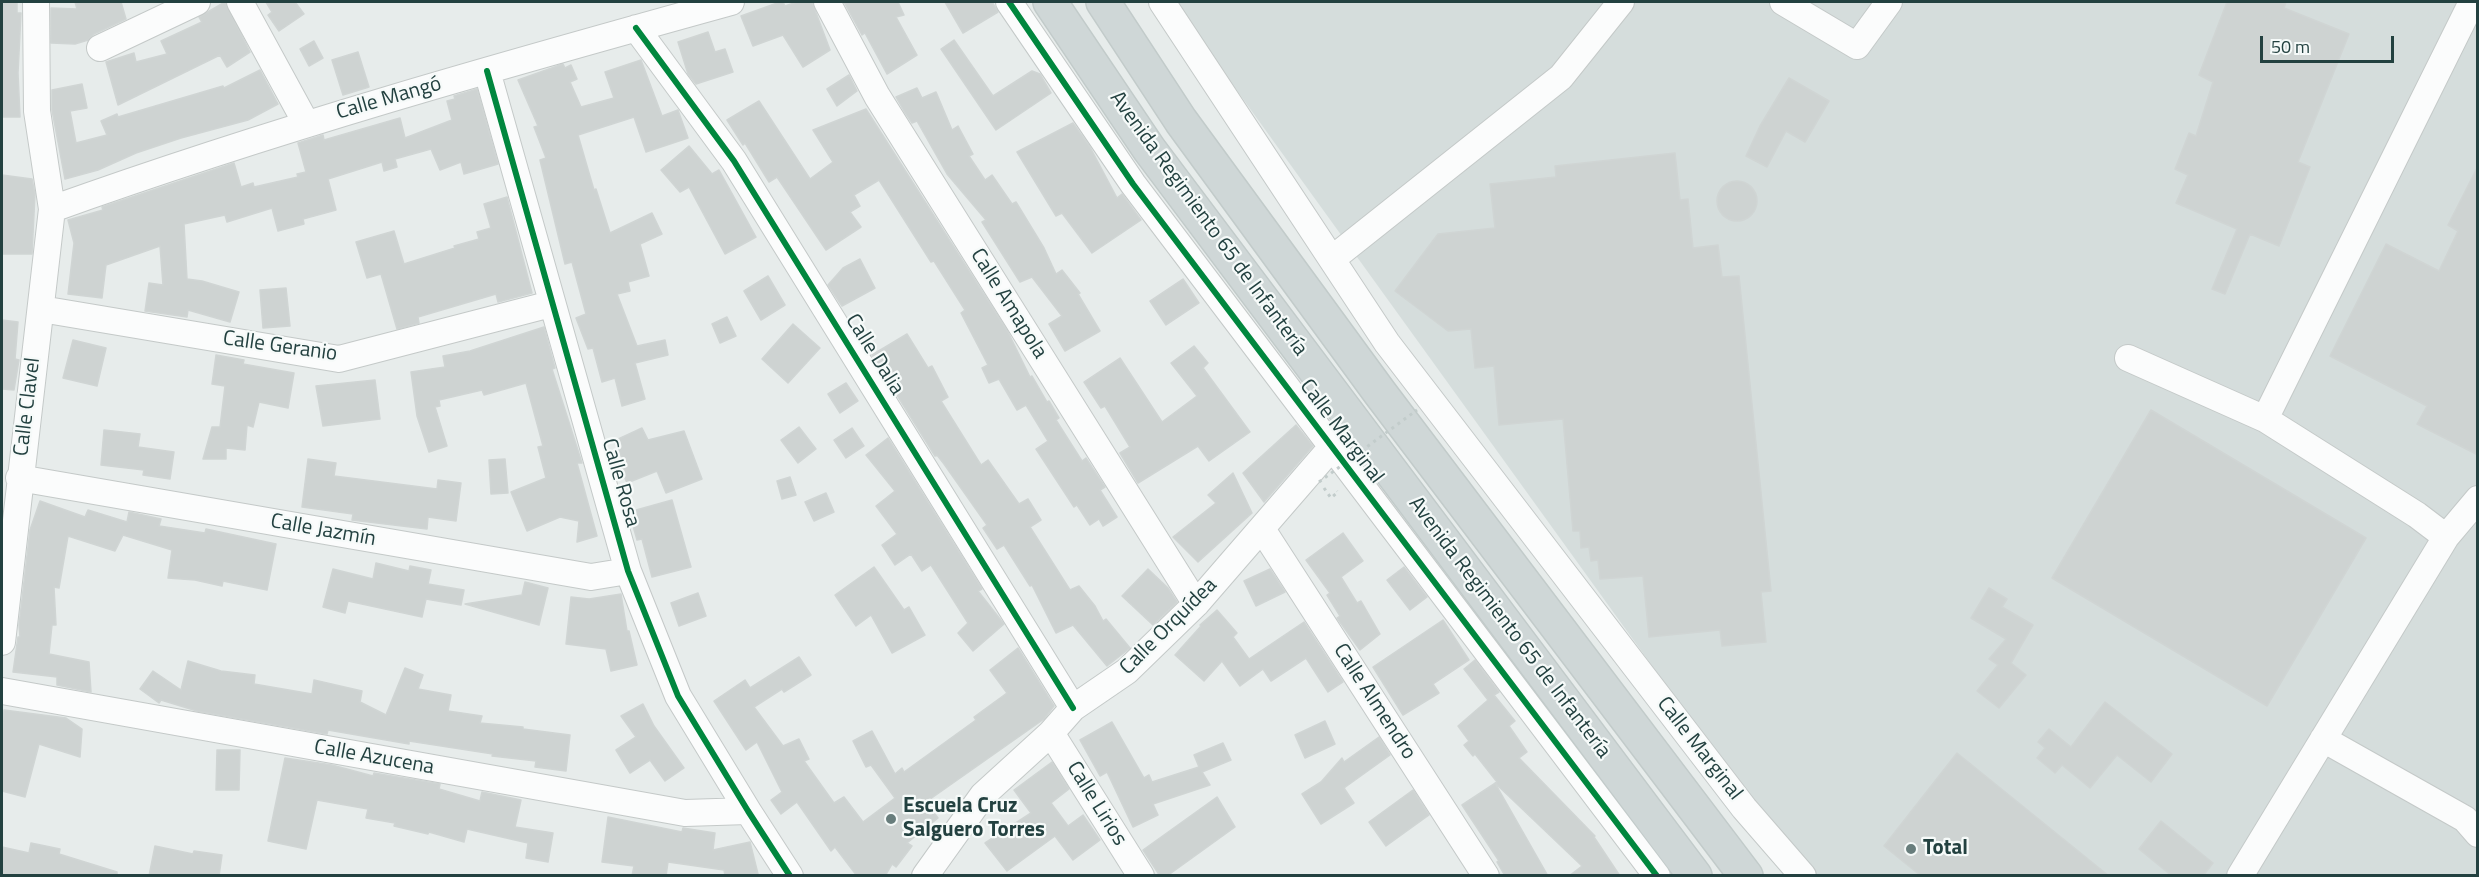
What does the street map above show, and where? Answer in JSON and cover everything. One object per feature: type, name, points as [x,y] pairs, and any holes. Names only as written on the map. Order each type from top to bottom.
[{"type":"main road","name":"Avenida Regimiento 65 de Infantería","points":[[1050,2],[1149,149],[1695,876]]},
{"type":"main road","name":"Avenida Regimiento 65 de Infantería","points":[[1103,2],[1181,121],[1367,374],[1746,876]]},
{"type":"street","name":"Calle Clavel","points":[[2,642],[19,478],[52,208],[37,111],[36,2]]},
{"type":"street","points":[[100,48],[197,2]]},
{"type":"street","points":[[240,2],[306,123]]},
{"type":"street","name":"Calle Mangó","points":[[52,208],[306,123],[730,2]]},
{"type":"street","name":"Calle Amapola","points":[[827,2],[878,96],[1196,604]]},
{"type":"street","name":"Calle Marginal","points":[[1009,2],[1132,184],[1658,876]]},
{"type":"street","name":"Calle Marginal","points":[[1162,2],[1387,343],[1744,808],[1803,876]]},
{"type":"street","points":[[1332,259],[1561,77],[1621,2]]},
{"type":"street","points":[[1783,2],[1857,46],[1889,2]]},
{"type":"street","points":[[2265,419],[2472,2]]},
{"type":"street","name":"Calle Dalia","points":[[636,28],[734,161],[1073,708]]},
{"type":"street","name":"Calle Rosa","points":[[487,71],[628,571],[678,696],[790,876]]},
{"type":"street","name":"Calle Geranio","points":[[40,309],[339,359],[552,304]]},
{"type":"street","points":[[2128,358],[2265,419],[2417,515],[2446,537]]},
{"type":"street","name":"Calle Orquídea","points":[[925,876],[983,795],[1051,733],[1073,708],[1127,671],[1196,604],[1332,447]]},
{"type":"street","name":"Calle Jazmín","points":[[19,478],[591,577],[628,571]]},
{"type":"street","points":[[2240,876],[2446,537],[2478,500]]},
{"type":"street","name":"Calle Almendro","points":[[1262,529],[1486,876]]},
{"type":"street","name":"Calle Azucena","points":[[2,691],[686,813],[748,811]]},
{"type":"street","name":"Calle Lirios","points":[[1051,733],[1141,876]]},
{"type":"street","points":[[2323,739],[2464,819],[2478,834]]},
{"type":"path","points":[[1331,483],[1338,492],[1331,498],[1319,482],[1417,410]]},
{"type":"shaded area","points":[[1173,2],[2477,2],[2477,875],[1803,875]]},
{"type":"building","points":[[2,2],[17,2],[17,13],[21,13],[18,73],[20,117],[2,117]]},
{"type":"building","points":[[75,2],[121,2],[126,19],[94,34],[88,40],[75,44],[51,43],[51,8],[77,9]]},
{"type":"building","points":[[225,2],[250,52],[227,67],[220,55],[118,105],[106,62],[134,53],[136,62],[167,54],[161,41],[202,22],[199,17]]},
{"type":"building","points":[[266,2],[295,2],[304,14],[279,31],[268,15],[272,12]]},
{"type":"building","points":[[783,2],[785,6],[797,2],[812,2],[830,50],[803,67],[783,35],[753,46],[741,16]]},
{"type":"building","points":[[844,2],[898,2],[904,15],[896,17],[917,55],[887,74],[865,33],[862,35]]},
{"type":"building","points":[[945,2],[992,2],[998,12],[963,33]]},
{"type":"building","points":[[2227,2],[2286,2],[2284,8],[2349,34],[2298,162],[2310,167],[2279,246],[2250,234],[2225,294],[2212,289],[2237,229],[2176,203],[2188,175],[2175,169],[2189,133],[2196,136],[2213,82],[2199,75]]},
{"type":"building","points":[[708,32],[715,52],[725,49],[733,72],[696,84],[688,74],[678,42]]},
{"type":"building","points":[[954,40],[993,96],[1032,71],[1040,74],[1051,93],[996,130],[941,49]]},
{"type":"building","points":[[314,41],[323,58],[309,66],[300,49]]},
{"type":"building","points":[[358,52],[369,87],[343,95],[332,60]]},
{"type":"building","points":[[641,60],[662,116],[678,110],[688,138],[646,152],[634,117],[578,135],[594,190],[596,189],[610,233],[652,213],[662,234],[640,244],[649,276],[628,282],[630,291],[617,294],[637,346],[665,340],[668,355],[635,363],[645,399],[622,406],[615,378],[602,382],[593,348],[588,349],[576,318],[586,314],[572,262],[565,264],[540,160],[546,158],[534,127],[538,126],[518,80],[563,64],[565,68],[571,65],[577,79],[570,82],[581,107],[614,98],[605,72]]},
{"type":"building","points":[[260,70],[278,104],[248,120],[181,138],[136,153],[98,170],[65,179],[52,110],[52,90],[82,84],[87,108],[70,111],[76,143],[107,135],[101,121],[117,114],[118,117],[223,86],[224,88]]},
{"type":"building","points":[[849,75],[857,91],[837,106],[827,89]]},
{"type":"building","points":[[1789,78],[1829,101],[1805,142],[1786,131],[1767,167],[1746,156],[1760,126]]},
{"type":"building","points":[[917,88],[922,98],[936,92],[952,130],[958,126],[973,154],[969,156],[985,180],[992,175],[1012,204],[1016,202],[1044,248],[1056,274],[1062,270],[1080,293],[1078,294],[1100,331],[1065,351],[1049,324],[1062,316],[1032,277],[1020,282],[982,222],[986,220],[947,174],[917,121],[912,123],[896,97]]},
{"type":"building","points":[[477,89],[498,164],[464,174],[461,162],[440,170],[431,149],[395,159],[397,167],[384,171],[382,162],[328,179],[336,210],[303,219],[304,224],[278,231],[272,208],[227,222],[225,215],[184,224],[187,279],[239,292],[230,322],[188,310],[187,317],[145,311],[149,283],[163,285],[160,246],[106,265],[102,298],[68,294],[74,243],[68,220],[103,210],[102,207],[234,163],[241,187],[253,183],[254,187],[298,177],[297,174],[306,172],[298,143],[323,135],[324,140],[400,118],[405,138],[452,120],[447,101],[455,99],[454,96]]},
{"type":"building","points":[[759,101],[810,179],[833,162],[813,130],[866,109],[1008,332],[1030,377],[1032,376],[1059,418],[1056,420],[1082,461],[1086,458],[1105,487],[1100,490],[1117,517],[1103,526],[1099,519],[1090,525],[1077,505],[1074,507],[1036,449],[1048,441],[1026,405],[1017,410],[999,379],[989,383],[982,368],[988,365],[961,313],[965,310],[934,261],[931,262],[879,180],[854,195],[860,206],[850,212],[861,227],[826,250],[777,177],[769,182],[745,143],[743,145],[727,120]]},
{"type":"building","points":[[1073,123],[1090,147],[1117,198],[1122,194],[1141,220],[1092,253],[1062,213],[1056,216],[1017,152]]},
{"type":"building","points":[[689,146],[712,174],[719,170],[756,237],[725,254],[689,187],[680,192],[661,170]]},
{"type":"building","points":[[1675,153],[1680,200],[1688,199],[1693,248],[1718,245],[1722,277],[1739,276],[1771,591],[1761,592],[1766,642],[1722,646],[1720,630],[1649,637],[1643,576],[1600,579],[1598,560],[1591,561],[1589,547],[1581,548],[1580,531],[1573,531],[1563,419],[1499,425],[1494,366],[1475,368],[1471,329],[1448,331],[1395,291],[1438,234],[1495,228],[1490,184],[1556,177],[1555,166]]},
{"type":"building","points":[[2478,166],[2478,455],[2417,424],[2427,406],[2330,356],[2386,244],[2439,271],[2458,231],[2448,225]]},
{"type":"building","points":[[2,175],[32,179],[35,194],[32,254],[2,254]]},
{"type":"building","points":[[1737,181],[1751,187],[1757,201],[1751,215],[1737,221],[1723,215],[1717,201],[1723,187]]},
{"type":"building","points":[[507,197],[532,293],[498,302],[496,294],[418,317],[419,323],[397,329],[381,274],[367,278],[356,242],[394,231],[404,264],[479,239],[477,232],[491,228],[484,204]]},
{"type":"building","points":[[860,259],[875,288],[842,306],[828,285],[843,268]]},
{"type":"building","points":[[768,276],[785,305],[761,320],[744,291]]},
{"type":"building","points":[[1183,279],[1199,303],[1166,325],[1150,301]]},
{"type":"building","points":[[286,288],[290,326],[263,328],[260,290]]},
{"type":"building","points":[[727,317],[736,336],[720,343],[712,324]]},
{"type":"building","points":[[2,320],[18,322],[15,359],[19,360],[14,390],[2,389]]},
{"type":"building","points":[[793,324],[820,348],[788,383],[762,359]]},
{"type":"building","points":[[544,327],[555,368],[552,369],[582,463],[577,463],[597,536],[577,542],[579,521],[560,517],[527,531],[511,492],[546,478],[538,447],[543,446],[526,383],[484,395],[482,390],[439,400],[440,406],[435,407],[447,446],[429,452],[417,416],[411,372],[445,367],[443,356],[470,351]]},
{"type":"building","points":[[907,334],[928,368],[932,366],[948,397],[941,401],[981,465],[988,460],[1019,504],[1028,499],[1041,520],[1030,527],[1070,590],[1079,586],[1095,606],[1103,621],[1106,619],[1130,648],[1107,666],[1073,625],[1056,633],[1032,585],[1030,586],[1004,545],[997,549],[983,528],[987,525],[944,464],[937,455],[935,456],[872,355]]},
{"type":"building","points":[[73,340],[106,348],[97,386],[63,378]]},
{"type":"building","points":[[1194,346],[1208,363],[1203,368],[1250,432],[1209,461],[1198,446],[1138,483],[1120,453],[1130,447],[1105,406],[1101,408],[1084,382],[1120,358],[1162,422],[1197,396],[1171,363]]},
{"type":"building","points":[[216,355],[244,360],[243,364],[294,373],[288,408],[259,402],[253,427],[247,425],[245,450],[226,448],[226,459],[203,459],[212,427],[220,427],[225,386],[212,384]]},
{"type":"building","points":[[375,380],[380,419],[323,426],[316,386]]},
{"type":"building","points":[[846,383],[858,401],[840,413],[828,394]]},
{"type":"building","points":[[2151,410],[2366,538],[2267,706],[2052,578]]},
{"type":"building","points":[[1296,425],[1313,446],[1264,502],[1243,473]]},
{"type":"building","points":[[799,427],[816,449],[798,463],[781,440]]},
{"type":"building","points":[[642,428],[648,440],[684,431],[702,479],[666,493],[657,471],[627,483],[620,466],[625,464],[614,441]]},
{"type":"building","points":[[852,428],[864,446],[846,458],[834,440]]},
{"type":"building","points":[[104,430],[140,434],[138,447],[174,452],[170,479],[143,475],[144,470],[101,465]]},
{"type":"building","points":[[888,438],[982,589],[978,591],[1004,624],[973,651],[958,633],[968,623],[931,565],[922,571],[911,554],[895,565],[882,545],[897,534],[876,506],[895,491],[866,455]]},
{"type":"building","points":[[308,459],[336,463],[334,476],[437,489],[438,480],[461,483],[456,521],[428,517],[427,529],[352,520],[353,514],[302,507]]},
{"type":"building","points":[[505,459],[508,493],[491,494],[489,460]]},
{"type":"building","points":[[1233,473],[1252,513],[1198,562],[1173,537],[1216,503],[1208,495]]},
{"type":"building","points":[[790,477],[796,495],[782,499],[777,481]]},
{"type":"building","points":[[826,493],[834,512],[814,521],[805,502]]},
{"type":"building","points":[[672,500],[691,567],[652,577],[642,539],[637,540],[629,512]]},
{"type":"building","points":[[40,501],[85,517],[88,510],[127,522],[129,512],[161,519],[159,526],[205,533],[206,529],[276,544],[267,590],[223,581],[222,586],[195,580],[168,578],[172,550],[123,535],[115,551],[68,536],[59,588],[54,587],[56,625],[52,625],[49,654],[89,662],[91,692],[57,685],[57,677],[13,672],[18,637],[20,637],[19,625],[30,530]]},
{"type":"building","points":[[1343,533],[1363,561],[1341,577],[1357,603],[1361,601],[1380,634],[1360,650],[1337,618],[1340,616],[1327,595],[1330,593],[1306,560]]},
{"type":"building","points":[[376,563],[409,571],[410,566],[431,570],[428,584],[464,590],[461,605],[426,599],[422,617],[348,601],[345,613],[323,607],[333,569],[373,579]]},
{"type":"building","points":[[874,567],[904,610],[909,607],[925,635],[892,653],[871,615],[856,626],[835,595]]},
{"type":"building","points":[[1404,567],[1427,597],[1410,610],[1387,580]]},
{"type":"building","points":[[1148,569],[1168,588],[1177,602],[1153,625],[1122,596]]},
{"type":"building","points":[[1270,569],[1285,592],[1256,606],[1244,581]]},
{"type":"building","points":[[525,582],[548,588],[539,625],[465,604],[522,595]]},
{"type":"building","points":[[1989,588],[2007,599],[2002,607],[2033,625],[2011,663],[2026,675],[1999,708],[1977,691],[1998,665],[1989,659],[2006,639],[1971,618]]},
{"type":"building","points":[[698,593],[706,616],[679,626],[671,603]]},
{"type":"building","points":[[621,594],[627,631],[629,631],[637,665],[611,671],[606,649],[566,644],[571,597],[589,599]]},
{"type":"building","points":[[1217,610],[1237,633],[1233,637],[1249,659],[1304,622],[1343,682],[1328,692],[1306,658],[1271,681],[1263,669],[1240,686],[1222,661],[1204,681],[1175,655],[1200,625]]},
{"type":"building","points":[[1443,620],[1469,660],[1433,684],[1439,693],[1403,715],[1373,667]]},
{"type":"building","points":[[1018,648],[1054,706],[1044,719],[926,802],[938,818],[907,843],[912,846],[896,867],[892,864],[885,876],[857,876],[835,847],[831,851],[797,802],[781,814],[771,800],[782,792],[757,742],[746,750],[714,701],[745,680],[750,688],[799,657],[811,675],[784,692],[782,689],[754,707],[783,746],[799,739],[809,759],[804,761],[834,803],[844,797],[863,822],[895,798],[871,765],[866,767],[853,741],[872,731],[895,774],[902,768],[904,772],[976,720],[974,717],[1007,693],[990,670]]},
{"type":"building","points":[[1475,660],[1499,692],[1494,695],[1515,721],[1509,726],[1527,752],[1519,758],[1595,836],[1620,876],[1569,876],[1582,866],[1495,783],[1497,782],[1475,754],[1473,756],[1464,745],[1469,741],[1458,726],[1488,700],[1464,669]]},
{"type":"building","points":[[188,661],[221,671],[255,675],[254,684],[312,694],[314,680],[362,691],[360,702],[386,715],[405,668],[423,675],[418,689],[451,695],[448,711],[482,716],[480,723],[570,735],[566,771],[535,767],[536,761],[492,756],[493,754],[409,741],[409,744],[328,730],[327,734],[197,711],[161,700],[159,703],[140,689],[153,671],[181,690]]},
{"type":"building","points":[[2105,702],[2172,754],[2151,782],[2117,755],[2090,788],[2062,765],[2055,773],[2037,758],[2045,748],[2038,742],[2049,729],[2071,747]]},
{"type":"building","points":[[643,704],[654,726],[684,768],[665,781],[650,760],[630,773],[616,750],[636,737],[621,716]]},
{"type":"building","points":[[4,710],[66,718],[82,729],[80,757],[39,744],[25,797],[2,791]]},
{"type":"building","points":[[1325,721],[1335,744],[1305,758],[1295,735]]},
{"type":"building","points":[[1112,722],[1144,778],[1149,775],[1152,782],[1199,767],[1194,755],[1223,743],[1231,760],[1202,772],[1210,785],[1153,804],[1158,815],[1133,827],[1107,772],[1100,776],[1080,740]]},
{"type":"building","points":[[1379,737],[1390,755],[1344,788],[1354,803],[1321,824],[1302,794],[1321,782],[1342,758],[1344,762]]},
{"type":"building","points":[[217,750],[240,750],[239,790],[216,790]]},
{"type":"building","points":[[1957,753],[2109,876],[1921,876],[1884,846]]},
{"type":"building","points":[[285,758],[332,765],[373,776],[374,773],[440,784],[439,789],[480,801],[482,792],[521,800],[515,827],[553,833],[548,862],[526,858],[528,843],[467,829],[464,842],[429,832],[428,834],[394,826],[395,823],[366,818],[368,809],[317,800],[306,849],[268,841]]},
{"type":"building","points":[[1052,762],[1069,789],[1051,803],[1068,826],[1083,815],[1100,840],[1073,860],[1055,836],[1007,871],[985,843],[1031,813],[1014,790]]},
{"type":"building","points":[[1495,783],[1548,876],[1505,876],[1497,862],[1499,861],[1462,805]]},
{"type":"building","points":[[1413,790],[1429,815],[1386,846],[1369,822]]},
{"type":"building","points":[[1217,797],[1235,827],[1167,876],[1160,876],[1143,850]]},
{"type":"building","points":[[608,817],[682,832],[683,828],[715,833],[713,850],[750,842],[758,874],[725,876],[724,870],[668,862],[666,876],[632,876],[634,866],[602,862]]},
{"type":"building","points":[[2161,821],[2213,863],[2203,876],[2172,876],[2139,849]]},
{"type":"building","points":[[31,843],[60,849],[59,854],[117,872],[117,876],[2,876],[2,847],[29,853]]},
{"type":"building","points":[[155,846],[193,854],[194,851],[222,855],[219,876],[149,876]]},
{"type":"cycle path","points":[[1009,2],[1133,184],[1657,876]]},
{"type":"cycle path","points":[[636,28],[734,161],[1073,708]]},
{"type":"cycle path","points":[[487,71],[628,571],[678,696],[790,876]]},
{"type":"place","name":"Escuela Cruz Salguero Torres","points":[[891,819]]},
{"type":"place","name":"Total","points":[[1911,849]]}]
